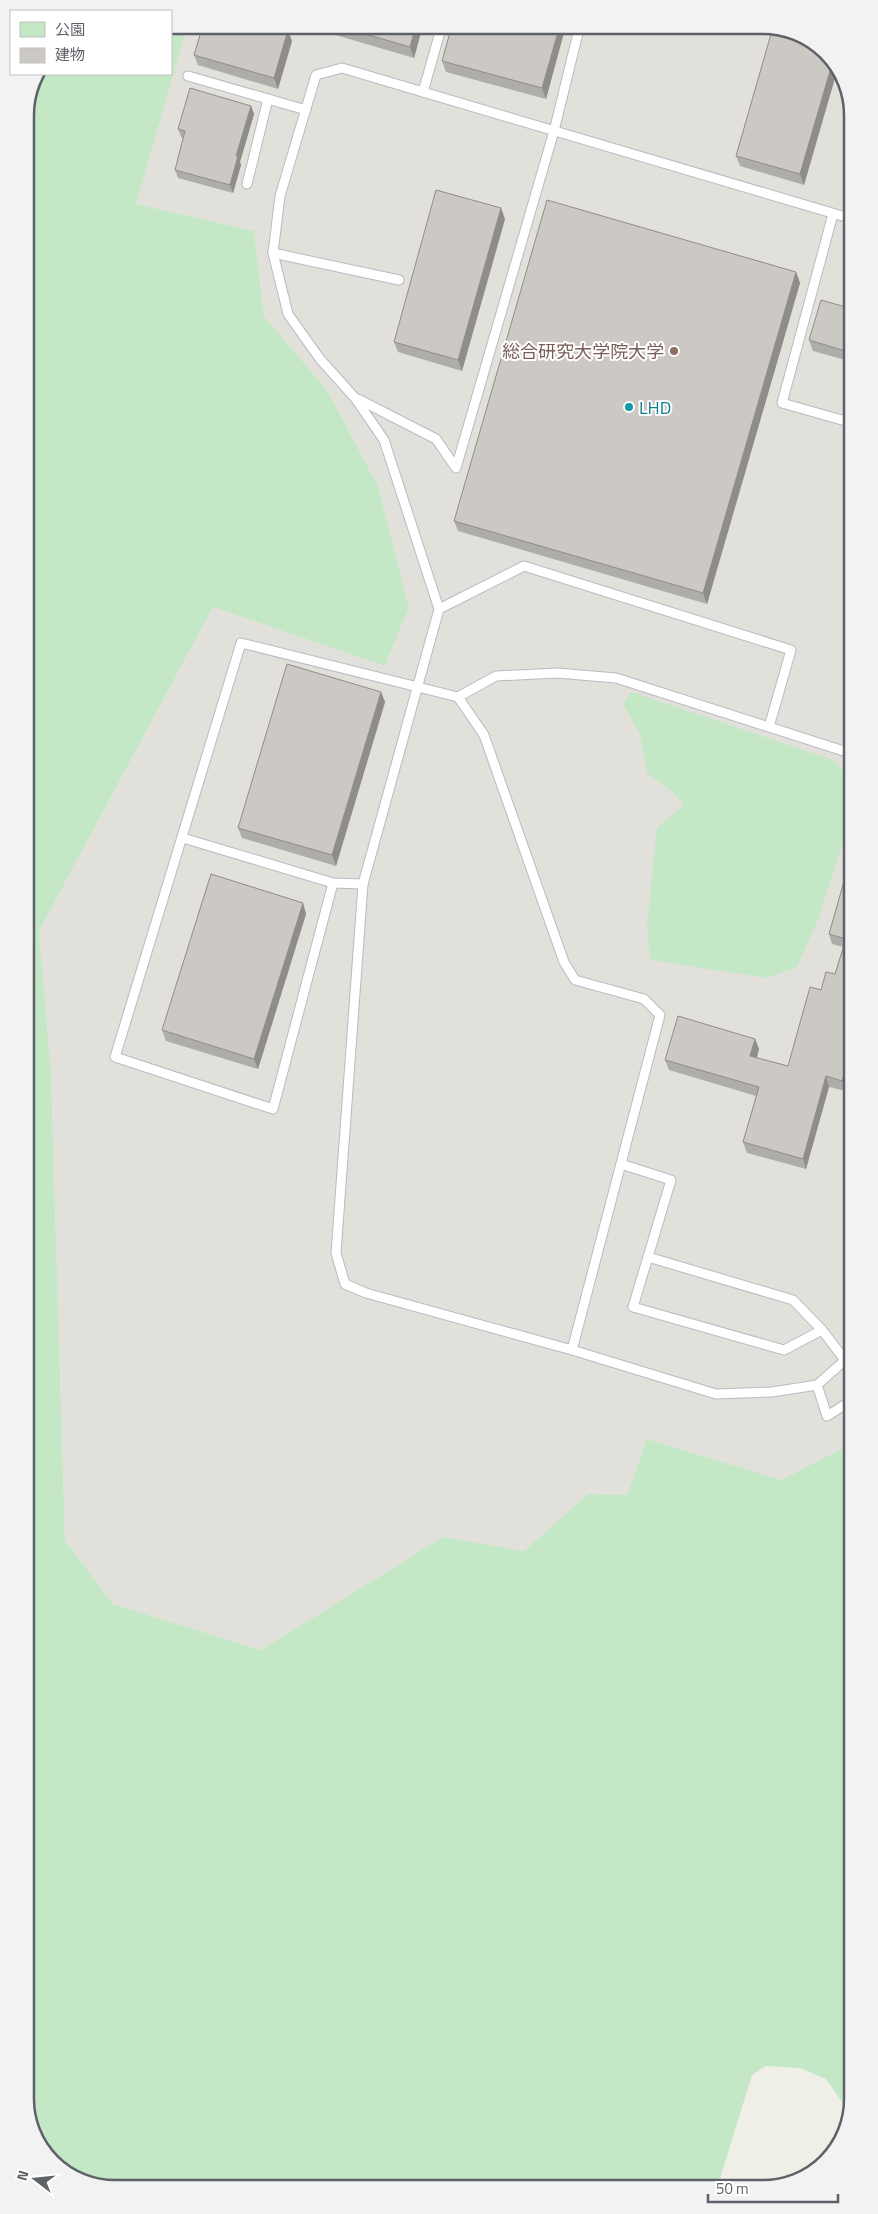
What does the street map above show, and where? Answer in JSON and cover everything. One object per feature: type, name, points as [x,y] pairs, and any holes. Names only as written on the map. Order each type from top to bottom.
[{"type":"lane","points":[[423,92],[439,34]]},
{"type":"lane","points":[[355,398],[436,439],[456,468],[554,131],[578,34]]},
{"type":"lane","points":[[844,217],[342,68],[316,75],[280,196],[273,253],[288,314],[320,360],[355,398],[384,440],[439,609],[363,884],[336,1253],[345,1284],[366,1292],[572,1350],[716,1394],[772,1392],[817,1385],[844,1361]]},
{"type":"lane","points":[[188,76],[306,110]]},
{"type":"lane","points":[[247,184],[268,99]]},
{"type":"lane","points":[[833,214],[782,402],[844,421]]},
{"type":"lane","points":[[273,253],[399,280]]},
{"type":"lane","points":[[439,609],[524,566],[792,650],[769,727]]},
{"type":"lane","points":[[333,883],[273,1109],[115,1057],[241,643],[458,697],[484,735],[564,962],[575,980],[644,999],[660,1016],[572,1350]]},
{"type":"lane","points":[[458,697],[496,676],[557,673],[616,678],[844,751]]},
{"type":"lane","points":[[183,838],[333,883],[363,884]]},
{"type":"lane","points":[[621,1164],[671,1180],[633,1307],[784,1350],[822,1330]]},
{"type":"lane","points":[[648,1256],[793,1300],[844,1354]]},
{"type":"lane","points":[[817,1385],[827,1416],[844,1406]]},
{"type":"shaded area","points":[[185,34],[769,34],[794,40],[813,50],[821,57],[836,79],[843,99],[844,1448],[781,1480],[647,1439],[627,1495],[588,1494],[524,1551],[443,1537],[261,1650],[113,1604],[65,1540],[51,1072],[39,931],[213,607],[385,666],[409,607],[378,486],[327,390],[264,316],[254,231],[136,204]]},
{"type":"green space","points":[[172,34],[185,34],[136,204],[254,231],[264,316],[327,390],[378,486],[409,607],[385,666],[213,607],[39,931],[51,1072],[65,1540],[113,1604],[261,1650],[443,1537],[524,1551],[588,1494],[627,1495],[647,1439],[781,1480],[844,1448],[844,2104],[826,2079],[800,2068],[766,2066],[752,2075],[720,2180],[109,2180],[89,2176],[65,2164],[60,2160],[60,2154],[55,2154],[47,2144],[38,2125],[34,2110],[34,109],[44,75],[172,75]]},
{"type":"green space","points":[[631,692],[833,760],[844,772],[844,839],[818,920],[797,967],[768,978],[650,960],[647,927],[657,828],[684,805],[674,793],[647,773],[640,734],[623,704]]},
{"type":"building","points":[[200,34],[287,34],[274,78],[194,55]]},
{"type":"building","points":[[365,34],[414,34],[410,47]]},
{"type":"building","points":[[450,34],[557,34],[542,88],[442,61]]},
{"type":"building","points":[[771,34],[794,40],[813,50],[830,69],[800,174],[736,156]]},
{"type":"building","points":[[190,88],[251,106],[236,156],[238,156],[230,185],[175,170],[185,131],[178,129]]},
{"type":"building","points":[[436,190],[501,208],[458,360],[394,342]]},
{"type":"building","name":"LHD","points":[[547,200],[796,272],[703,593],[454,521]]},
{"type":"building","points":[[821,300],[844,307],[844,350],[809,340]]},
{"type":"building","points":[[287,664],[381,692],[332,855],[238,828]]},
{"type":"building","points":[[211,874],[303,903],[254,1059],[162,1030]]},
{"type":"building","points":[[844,881],[844,938],[829,934]]},
{"type":"building","points":[[844,945],[844,1075],[842,1081],[826,1076],[803,1159],[743,1142],[759,1087],[665,1060],[678,1016],[755,1039],[750,1056],[788,1066],[810,987],[821,990],[826,972],[835,974]]},
{"type":"place","name":"総合研究大学院大学","points":[[674,351]]},
{"type":"place","name":"LHD","points":[[629,407]]}]
